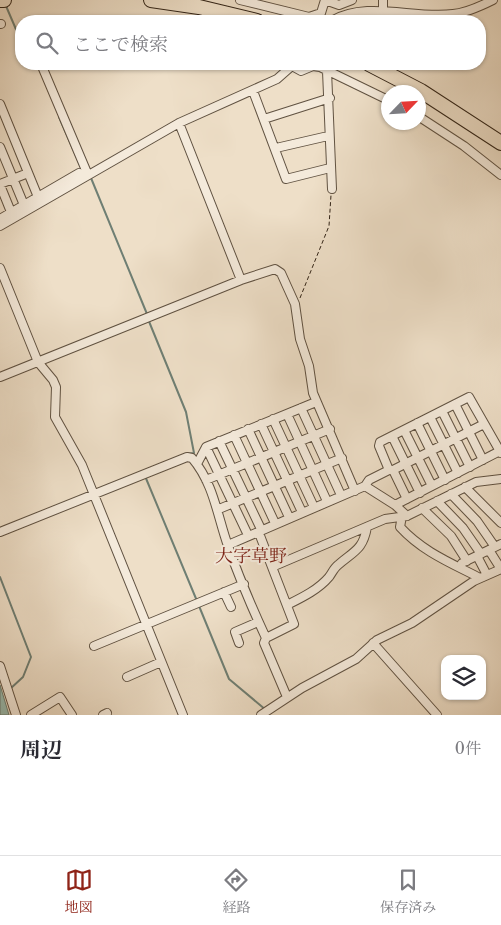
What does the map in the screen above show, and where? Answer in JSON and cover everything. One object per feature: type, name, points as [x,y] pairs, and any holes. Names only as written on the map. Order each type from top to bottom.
[{"type":"highway","points":[[152,0],[199,7],[233,15]]},
{"type":"highway","points":[[381,70],[421,91],[501,143]]},
{"type":"street","points":[[240,0],[301,15]]},
{"type":"street","points":[[315,15],[321,13],[325,0],[339,4],[352,0]]},
{"type":"street","points":[[383,0],[383,11]]},
{"type":"street","points":[[341,15],[371,8],[383,11],[452,14],[493,0]]},
{"type":"street","points":[[43,70],[85,177]]},
{"type":"street","points":[[0,226],[179,123],[253,91],[277,79],[287,70]]},
{"type":"street","points":[[324,70],[381,97]]},
{"type":"street","points":[[327,71],[326,80],[330,98],[328,136],[332,190]]},
{"type":"street","points":[[253,91],[276,148],[286,179],[330,168]]},
{"type":"street","points":[[264,119],[330,98]]},
{"type":"street","points":[[0,104],[38,197]]},
{"type":"street","points":[[426,121],[464,146],[501,175]]},
{"type":"street","points":[[179,123],[241,280]]},
{"type":"street","points":[[276,148],[328,136]]},
{"type":"street","points":[[16,142],[0,148],[24,204]]},
{"type":"street","points":[[11,212],[0,184],[28,173]]},
{"type":"street","points":[[0,218],[79,173],[85,177]]},
{"type":"street","points":[[0,268],[38,362],[53,380],[56,387],[56,417],[73,446],[183,715]]},
{"type":"street","points":[[0,378],[241,280],[275,269],[281,273],[295,304],[300,339],[309,366],[316,402],[330,429],[353,490]]},
{"type":"street","points":[[395,505],[407,499],[420,492],[432,486],[445,480],[483,460],[500,452],[469,397],[380,442],[379,446],[407,499]]},
{"type":"street","points":[[197,464],[206,447],[316,402]]},
{"type":"street","points":[[455,404],[483,460]]},
{"type":"street","points":[[300,408],[315,436],[340,493]]},
{"type":"street","points":[[442,411],[470,467]]},
{"type":"street","points":[[287,414],[326,499]]},
{"type":"street","points":[[430,417],[458,473]]},
{"type":"street","points":[[273,419],[288,447],[313,504]]},
{"type":"street","points":[[417,423],[445,480]]},
{"type":"street","points":[[261,424],[301,510]]},
{"type":"street","points":[[228,545],[259,530],[365,486],[369,480],[406,464],[484,424]]},
{"type":"street","points":[[248,429],[288,515]]},
{"type":"street","points":[[206,480],[330,429]]},
{"type":"street","points":[[404,430],[432,486]]},
{"type":"street","points":[[234,435],[274,521]]},
{"type":"street","points":[[392,436],[420,492]]},
{"type":"street","points":[[219,441],[247,498],[294,624],[266,638]]},
{"type":"street","points":[[206,447],[247,533]]},
{"type":"street","points":[[0,532],[187,457],[192,458],[206,480],[219,509],[228,545],[266,638],[264,643],[287,697]]},
{"type":"street","points":[[219,509],[342,458]]},
{"type":"street","points":[[272,567],[385,519],[404,516],[476,482],[501,479]]},
{"type":"street","points":[[365,486],[395,505],[404,516]]},
{"type":"street","points":[[465,487],[501,523]]},
{"type":"street","points":[[236,537],[259,530],[274,521],[313,504],[353,490]]},
{"type":"street","points":[[261,715],[287,697],[356,659],[373,643],[412,624],[484,577],[501,569],[495,547],[477,521],[451,494]]},
{"type":"street","points":[[437,501],[463,528],[479,555],[484,577]]},
{"type":"street","points":[[422,508],[451,536],[467,561]]},
{"type":"street","points":[[404,516],[400,527],[411,539],[430,553],[484,577]]},
{"type":"street","points":[[287,605],[303,598],[326,580],[338,565],[358,550],[365,540],[367,527]]},
{"type":"street","points":[[456,566],[495,547]]},
{"type":"street","points":[[94,646],[109,635],[146,623],[244,584]]},
{"type":"street","points":[[224,592],[231,606]]},
{"type":"street","points":[[239,643],[234,632],[258,622]]},
{"type":"street","points":[[373,643],[436,715]]},
{"type":"street","points":[[127,676],[161,662]]},
{"type":"street","points":[[0,666],[16,715]]},
{"type":"street","points":[[31,715],[60,697],[74,715]]},
{"type":"path","points":[[295,304],[329,226],[332,190]]},
{"type":"water","points":[[0,685],[9,715],[0,715]]},
{"type":"waterway","points":[[6,6],[15,27]]},
{"type":"waterway","points":[[59,117],[83,172]]},
{"type":"waterway","points":[[91,178],[147,314]]},
{"type":"waterway","points":[[148,319],[186,412],[194,453],[186,454]]},
{"type":"waterway","points":[[145,476],[197,601]]},
{"type":"waterway","points":[[0,577],[31,657],[23,677],[10,689]]},
{"type":"waterway","points":[[199,606],[229,679],[266,710]]},
{"type":"district","name":"大字草野","points":[[251,556]]}]
